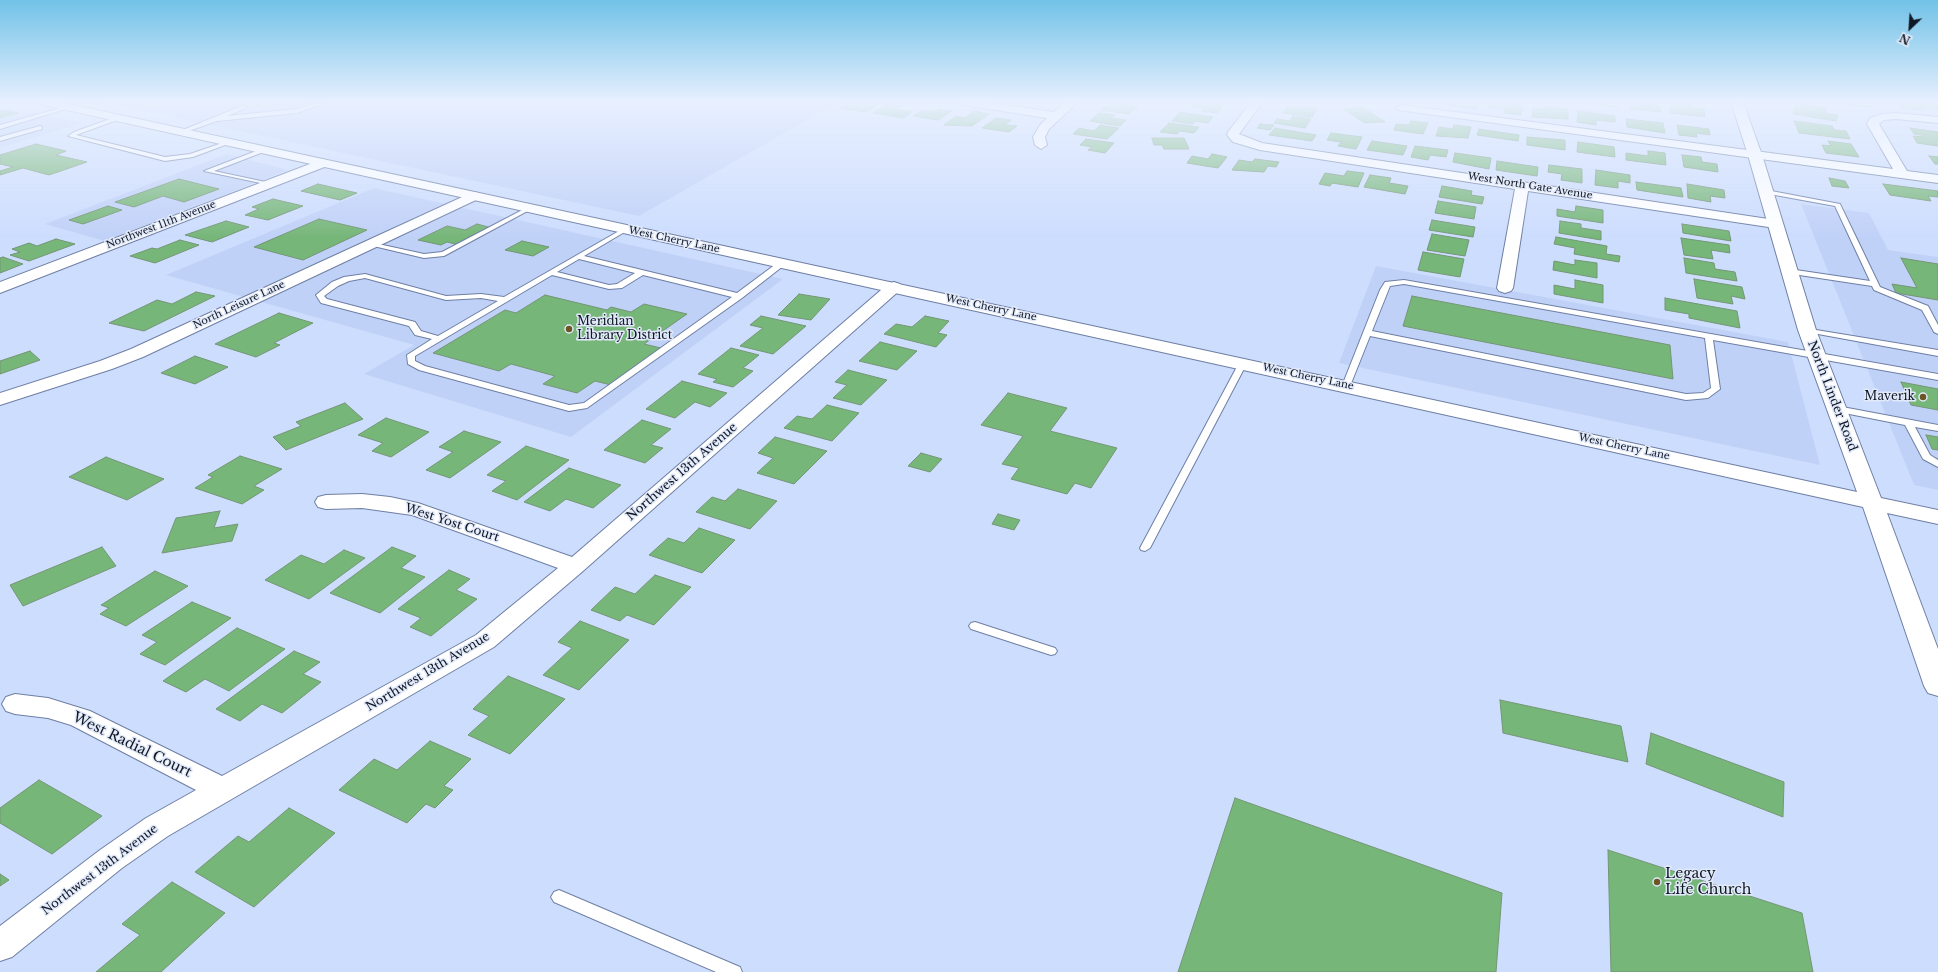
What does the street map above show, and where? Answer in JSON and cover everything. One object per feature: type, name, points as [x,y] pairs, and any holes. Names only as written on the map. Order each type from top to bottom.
[{"type":"main road","name":"West Cherry Lane","points":[[253,147],[1938,516]]},
{"type":"main road","name":"North Linder Road","points":[[1752,147],[1807,330],[1872,502],[1938,686]]},
{"type":"street","name":"West North Gate Avenue","points":[[1269,147],[1775,224]]},
{"type":"street","points":[[1698,147],[1938,179]]},
{"type":"street","points":[[1887,147],[1902,174]]},
{"type":"street","name":"Northwest 11th Avenue","points":[[0,288],[323,163]]},
{"type":"street","points":[[1505,288],[1522,185]]},
{"type":"street","name":"North Leisure Lane","points":[[0,399],[122,359],[473,196]]},
{"type":"street","name":"Northwest 13th Avenue","points":[[0,946],[157,827],[485,641],[574,566],[894,287]]},
{"type":"street","name":"West Yost Court","points":[[326,502],[362,501],[390,504],[418,510],[574,566]]},
{"type":"street","name":"West Radial Court","points":[[15,704],[48,708],[80,718],[222,790]]},
{"type":"lane","points":[[117,147],[165,159],[191,156],[215,147]]},
{"type":"lane","points":[[264,150],[207,171],[268,184]]},
{"type":"lane","points":[[1766,192],[1838,205],[1877,288],[1925,308],[1937,330]]},
{"type":"lane","points":[[369,244],[424,256],[444,254],[530,208]]},
{"type":"lane","points":[[626,229],[411,355],[411,362],[422,368],[569,408],[587,405],[783,263]]},
{"type":"lane","points":[[578,257],[739,296]]},
{"type":"lane","points":[[1789,271],[1874,284]]},
{"type":"lane","points":[[551,273],[609,287],[619,286],[642,272]]},
{"type":"lane","points":[[440,339],[418,333],[412,324],[324,301],[320,295],[335,284],[347,279],[365,276],[446,298],[481,296],[506,300]]},
{"type":"lane","points":[[1346,386],[1388,284],[1404,282],[1938,377]]},
{"type":"lane","points":[[1807,330],[1938,353]]},
{"type":"lane","points":[[1367,332],[1686,397],[1706,396],[1716,389],[1709,337]]},
{"type":"lane","points":[[1145,548],[1242,363]]},
{"type":"lane","points":[[1837,409],[1938,428]]},
{"type":"lane","points":[[1909,422],[1926,457],[1938,464]]},
{"type":"lane","points":[[975,626],[1051,651]]},
{"type":"lane","points":[[559,897],[734,972]]},
{"type":"shaded area","points":[[316,147],[759,147],[639,216]]},
{"type":"shaded area","points":[[227,154],[288,170],[105,241],[45,224]]},
{"type":"shaded area","points":[[374,188],[783,279],[571,437],[364,374],[414,345],[166,275]]},
{"type":"shaded area","points":[[1801,204],[1869,213],[1888,250],[1938,257],[1938,490],[1914,485]]},
{"type":"shaded area","points":[[1376,266],[1788,342],[1820,465],[1339,363]]},
{"type":"building","points":[[25,147],[50,147],[66,151],[56,155],[87,162],[49,175],[23,168],[0,175],[0,171],[13,167],[0,164],[0,155]]},
{"type":"building","points":[[1092,147],[1110,147],[1105,153],[1088,150]]},
{"type":"building","points":[[1163,147],[1188,147],[1189,149],[1164,149]]},
{"type":"building","points":[[1368,147],[1406,147],[1403,155],[1367,150]]},
{"type":"building","points":[[1415,147],[1448,150],[1446,157],[1430,155],[1428,160],[1411,157]]},
{"type":"building","points":[[1545,147],[1565,147],[1565,150]]},
{"type":"building","points":[[1577,147],[1614,147],[1615,157],[1577,152]]},
{"type":"building","points":[[1823,147],[1853,147],[1859,157],[1826,153]]},
{"type":"building","points":[[1648,151],[1665,153],[1666,165],[1626,160],[1626,153],[1648,156]]},
{"type":"building","points":[[1455,153],[1491,158],[1489,169],[1453,162]]},
{"type":"building","points":[[1212,154],[1227,157],[1218,168],[1187,163],[1192,156],[1208,159]]},
{"type":"building","points":[[1682,155],[1701,157],[1702,162],[1717,164],[1718,172],[1684,167]]},
{"type":"building","points":[[1929,156],[1938,157],[1938,164],[1935,164]]},
{"type":"building","points":[[1255,159],[1279,162],[1276,167],[1268,166],[1264,172],[1232,170],[1239,160],[1252,162]]},
{"type":"building","points":[[1497,161],[1538,167],[1537,176],[1496,170]]},
{"type":"building","points":[[1549,165],[1582,169],[1582,183],[1561,180],[1562,174],[1548,172]]},
{"type":"building","points":[[1596,170],[1630,175],[1630,183],[1618,181],[1618,188],[1595,185]]},
{"type":"building","points":[[1347,171],[1364,173],[1358,187],[1332,183],[1330,186],[1319,184],[1325,173],[1344,176]]},
{"type":"building","points":[[1370,175],[1391,178],[1389,183],[1408,186],[1405,194],[1364,187]]},
{"type":"building","points":[[1829,178],[1845,181],[1849,188],[1832,186]]},
{"type":"building","points":[[179,179],[219,189],[184,202],[163,196],[134,207],[115,202]]},
{"type":"building","points":[[1636,182],[1681,188],[1683,197],[1637,190]]},
{"type":"building","points":[[318,184],[357,193],[340,200],[301,191]]},
{"type":"building","points":[[1687,184],[1724,190],[1725,198],[1710,196],[1711,202],[1688,198]]},
{"type":"building","points":[[1883,184],[1938,191],[1938,197],[1928,196],[1931,201],[1890,195]]},
{"type":"building","points":[[1442,186],[1472,191],[1471,195],[1484,197],[1482,204],[1439,197]]},
{"type":"building","points":[[273,199],[303,206],[268,220],[245,215],[259,209],[252,207]]},
{"type":"building","points":[[1438,201],[1476,207],[1474,219],[1435,213]]},
{"type":"building","points":[[108,206],[122,210],[83,224],[69,220]]},
{"type":"building","points":[[1576,206],[1603,210],[1603,223],[1557,216],[1557,209],[1575,212]]},
{"type":"building","points":[[319,219],[367,230],[303,260],[254,247]]},
{"type":"building","points":[[1432,220],[1475,227],[1473,237],[1429,230]]},
{"type":"building","points":[[226,221],[249,227],[212,242],[185,235]]},
{"type":"building","points":[[1560,221],[1581,224],[1581,228],[1601,231],[1601,240],[1559,233]]},
{"type":"building","points":[[477,224],[492,228],[459,245],[447,242],[441,245],[418,240],[447,226],[465,230]]},
{"type":"building","points":[[1682,224],[1729,231],[1731,241],[1683,233]]},
{"type":"building","points":[[1432,234],[1469,240],[1465,256],[1427,250]]},
{"type":"building","points":[[1556,237],[1607,246],[1606,254],[1620,256],[1619,262],[1574,254],[1575,248],[1554,244]]},
{"type":"building","points":[[1681,238],[1729,245],[1730,253],[1711,250],[1713,259],[1684,255]]},
{"type":"building","points":[[56,239],[75,244],[29,261],[10,255],[20,252],[12,249],[29,243],[37,246]]},
{"type":"building","points":[[180,240],[199,245],[155,263],[130,256],[152,248],[157,249]]},
{"type":"building","points":[[522,241],[549,247],[533,256],[505,250]]},
{"type":"building","points":[[1423,252],[1464,259],[1460,277],[1418,270]]},
{"type":"building","points":[[3,257],[23,264],[0,273],[0,258]]},
{"type":"building","points":[[1684,258],[1714,263],[1715,269],[1735,272],[1737,281],[1686,273]]},
{"type":"building","points":[[1901,258],[1938,264],[1938,300],[1896,293],[1892,284],[1917,288]]},
{"type":"building","points":[[1575,260],[1597,263],[1597,278],[1553,270],[1554,261],[1575,265]]},
{"type":"building","points":[[1694,279],[1742,287],[1745,299],[1731,296],[1733,304],[1697,298]]},
{"type":"building","points":[[1575,280],[1603,285],[1603,303],[1554,294],[1554,285],[1575,289]]},
{"type":"building","points":[[196,292],[215,296],[144,331],[109,323],[157,300],[172,304]]},
{"type":"building","points":[[799,294],[830,299],[811,320],[778,315]]},
{"type":"building","name":"Meridian Library District","points":[[545,295],[607,310],[611,307],[631,312],[644,304],[687,314],[644,344],[661,348],[611,385],[595,381],[577,393],[543,384],[555,376],[511,364],[499,371],[433,353],[505,310],[516,313]]},
{"type":"building","points":[[1412,296],[1670,345],[1673,379],[1403,326]]},
{"type":"building","points":[[1665,298],[1737,311],[1740,328],[1689,318],[1689,314],[1665,310]]},
{"type":"building","points":[[279,313],[313,323],[274,343],[280,345],[256,357],[215,344]]},
{"type":"building","points":[[761,316],[806,326],[773,354],[740,346],[763,328],[750,325]]},
{"type":"building","points":[[925,316],[949,321],[938,333],[947,335],[936,347],[884,334],[896,324],[912,327]]},
{"type":"building","points":[[880,342],[917,351],[897,370],[859,361]]},
{"type":"building","points":[[731,348],[759,355],[743,368],[753,371],[733,387],[713,382],[717,379],[698,374]]},
{"type":"building","points":[[30,351],[40,360],[0,374],[0,361]]},
{"type":"building","points":[[195,356],[228,367],[195,384],[161,373]]},
{"type":"building","points":[[848,370],[887,380],[861,405],[833,398],[847,385],[835,382]]},
{"type":"building","points":[[682,381],[727,393],[710,407],[695,402],[675,418],[646,409]]},
{"type":"building","name":"Maverik","points":[[1901,382],[1938,389],[1938,410],[1911,405]]},
{"type":"building","points":[[1008,393],[1067,408],[1050,431],[1117,448],[1091,488],[1075,483],[1067,494],[1011,479],[1019,468],[1002,464],[1023,436],[981,425]]},
{"type":"building","points":[[345,403],[363,419],[286,450],[273,437],[301,426],[296,422]]},
{"type":"building","points":[[827,405],[859,413],[832,441],[784,428],[797,416],[812,419]]},
{"type":"building","points":[[386,418],[429,432],[391,457],[372,451],[383,443],[358,435]]},
{"type":"building","points":[[642,420],[671,429],[651,445],[663,448],[645,463],[604,450]]},
{"type":"building","points":[[464,431],[501,442],[450,478],[426,470],[453,452],[439,447]]},
{"type":"building","name":"Maverik","points":[[1926,435],[1938,437],[1938,450],[1932,449]]},
{"type":"building","points":[[775,437],[827,451],[794,484],[757,473],[773,458],[758,453]]},
{"type":"building","points":[[526,446],[569,460],[517,500],[492,491],[506,481],[487,475]]},
{"type":"building","points":[[921,453],[942,459],[930,472],[908,466]]},
{"type":"building","points":[[240,456],[282,469],[254,486],[264,490],[242,504],[195,488],[213,477],[208,475]]},
{"type":"building","points":[[106,457],[164,479],[127,500],[69,477]]},
{"type":"building","points":[[569,468],[621,485],[593,508],[566,499],[550,511],[524,502]]},
{"type":"building","points":[[738,489],[777,501],[750,529],[696,512],[712,497],[725,501]]},
{"type":"building","points":[[220,511],[214,528],[238,524],[232,541],[162,553],[176,518]]},
{"type":"building","points":[[998,514],[1020,520],[1014,530],[992,524]]},
{"type":"building","points":[[699,528],[735,540],[702,573],[649,555],[668,538],[684,543]]},
{"type":"building","points":[[102,547],[116,566],[23,606],[10,585]]},
{"type":"building","points":[[392,547],[416,556],[401,568],[425,577],[380,613],[330,593]]},
{"type":"building","points":[[344,550],[365,558],[309,599],[265,580],[301,555],[324,564]]},
{"type":"building","points":[[449,570],[470,579],[456,590],[477,599],[431,636],[410,627],[421,618],[398,609]]},
{"type":"building","points":[[155,571],[188,586],[126,626],[100,614],[109,608],[101,605]]},
{"type":"building","points":[[655,575],[691,587],[654,625],[627,615],[620,621],[591,610],[615,587],[635,594]]},
{"type":"building","points":[[192,602],[231,618],[165,665],[140,654],[157,642],[142,635]]},
{"type":"building","points":[[580,621],[629,640],[579,690],[543,675],[572,648],[558,642]]},
{"type":"building","points":[[237,628],[285,649],[229,691],[205,679],[186,692],[163,681]]},
{"type":"building","points":[[294,651],[320,662],[303,674],[321,682],[282,713],[262,704],[240,721],[216,709]]},
{"type":"building","points":[[508,676],[565,699],[510,754],[468,735],[489,716],[473,709]]},
{"type":"building","points":[[1500,700],[1621,726],[1628,762],[1503,733]]},
{"type":"building","points":[[1651,733],[1784,782],[1783,817],[1646,764]]},
{"type":"building","points":[[430,741],[471,759],[444,786],[453,790],[435,808],[426,804],[407,823],[339,790],[374,759],[397,770]]},
{"type":"building","points":[[39,780],[102,816],[52,854],[0,823],[0,808]]},
{"type":"building","points":[[1235,798],[1502,893],[1496,972],[1178,972]]},
{"type":"building","points":[[289,808],[335,833],[254,907],[195,872],[238,836],[249,842]]},
{"type":"building","name":"Legacy Life Church","points":[[1608,850],[1802,913],[1813,972],[1611,972]]},
{"type":"building","points":[[0,874],[9,880],[0,886]]},
{"type":"building","points":[[172,882],[225,913],[161,972],[96,972],[140,935],[122,924]]},
{"type":"place","name":"Meridian Library District","points":[[569,329]]},
{"type":"place","name":"Maverik","points":[[1923,397]]},
{"type":"place","name":"Legacy Life Church","points":[[1657,882]]}]
